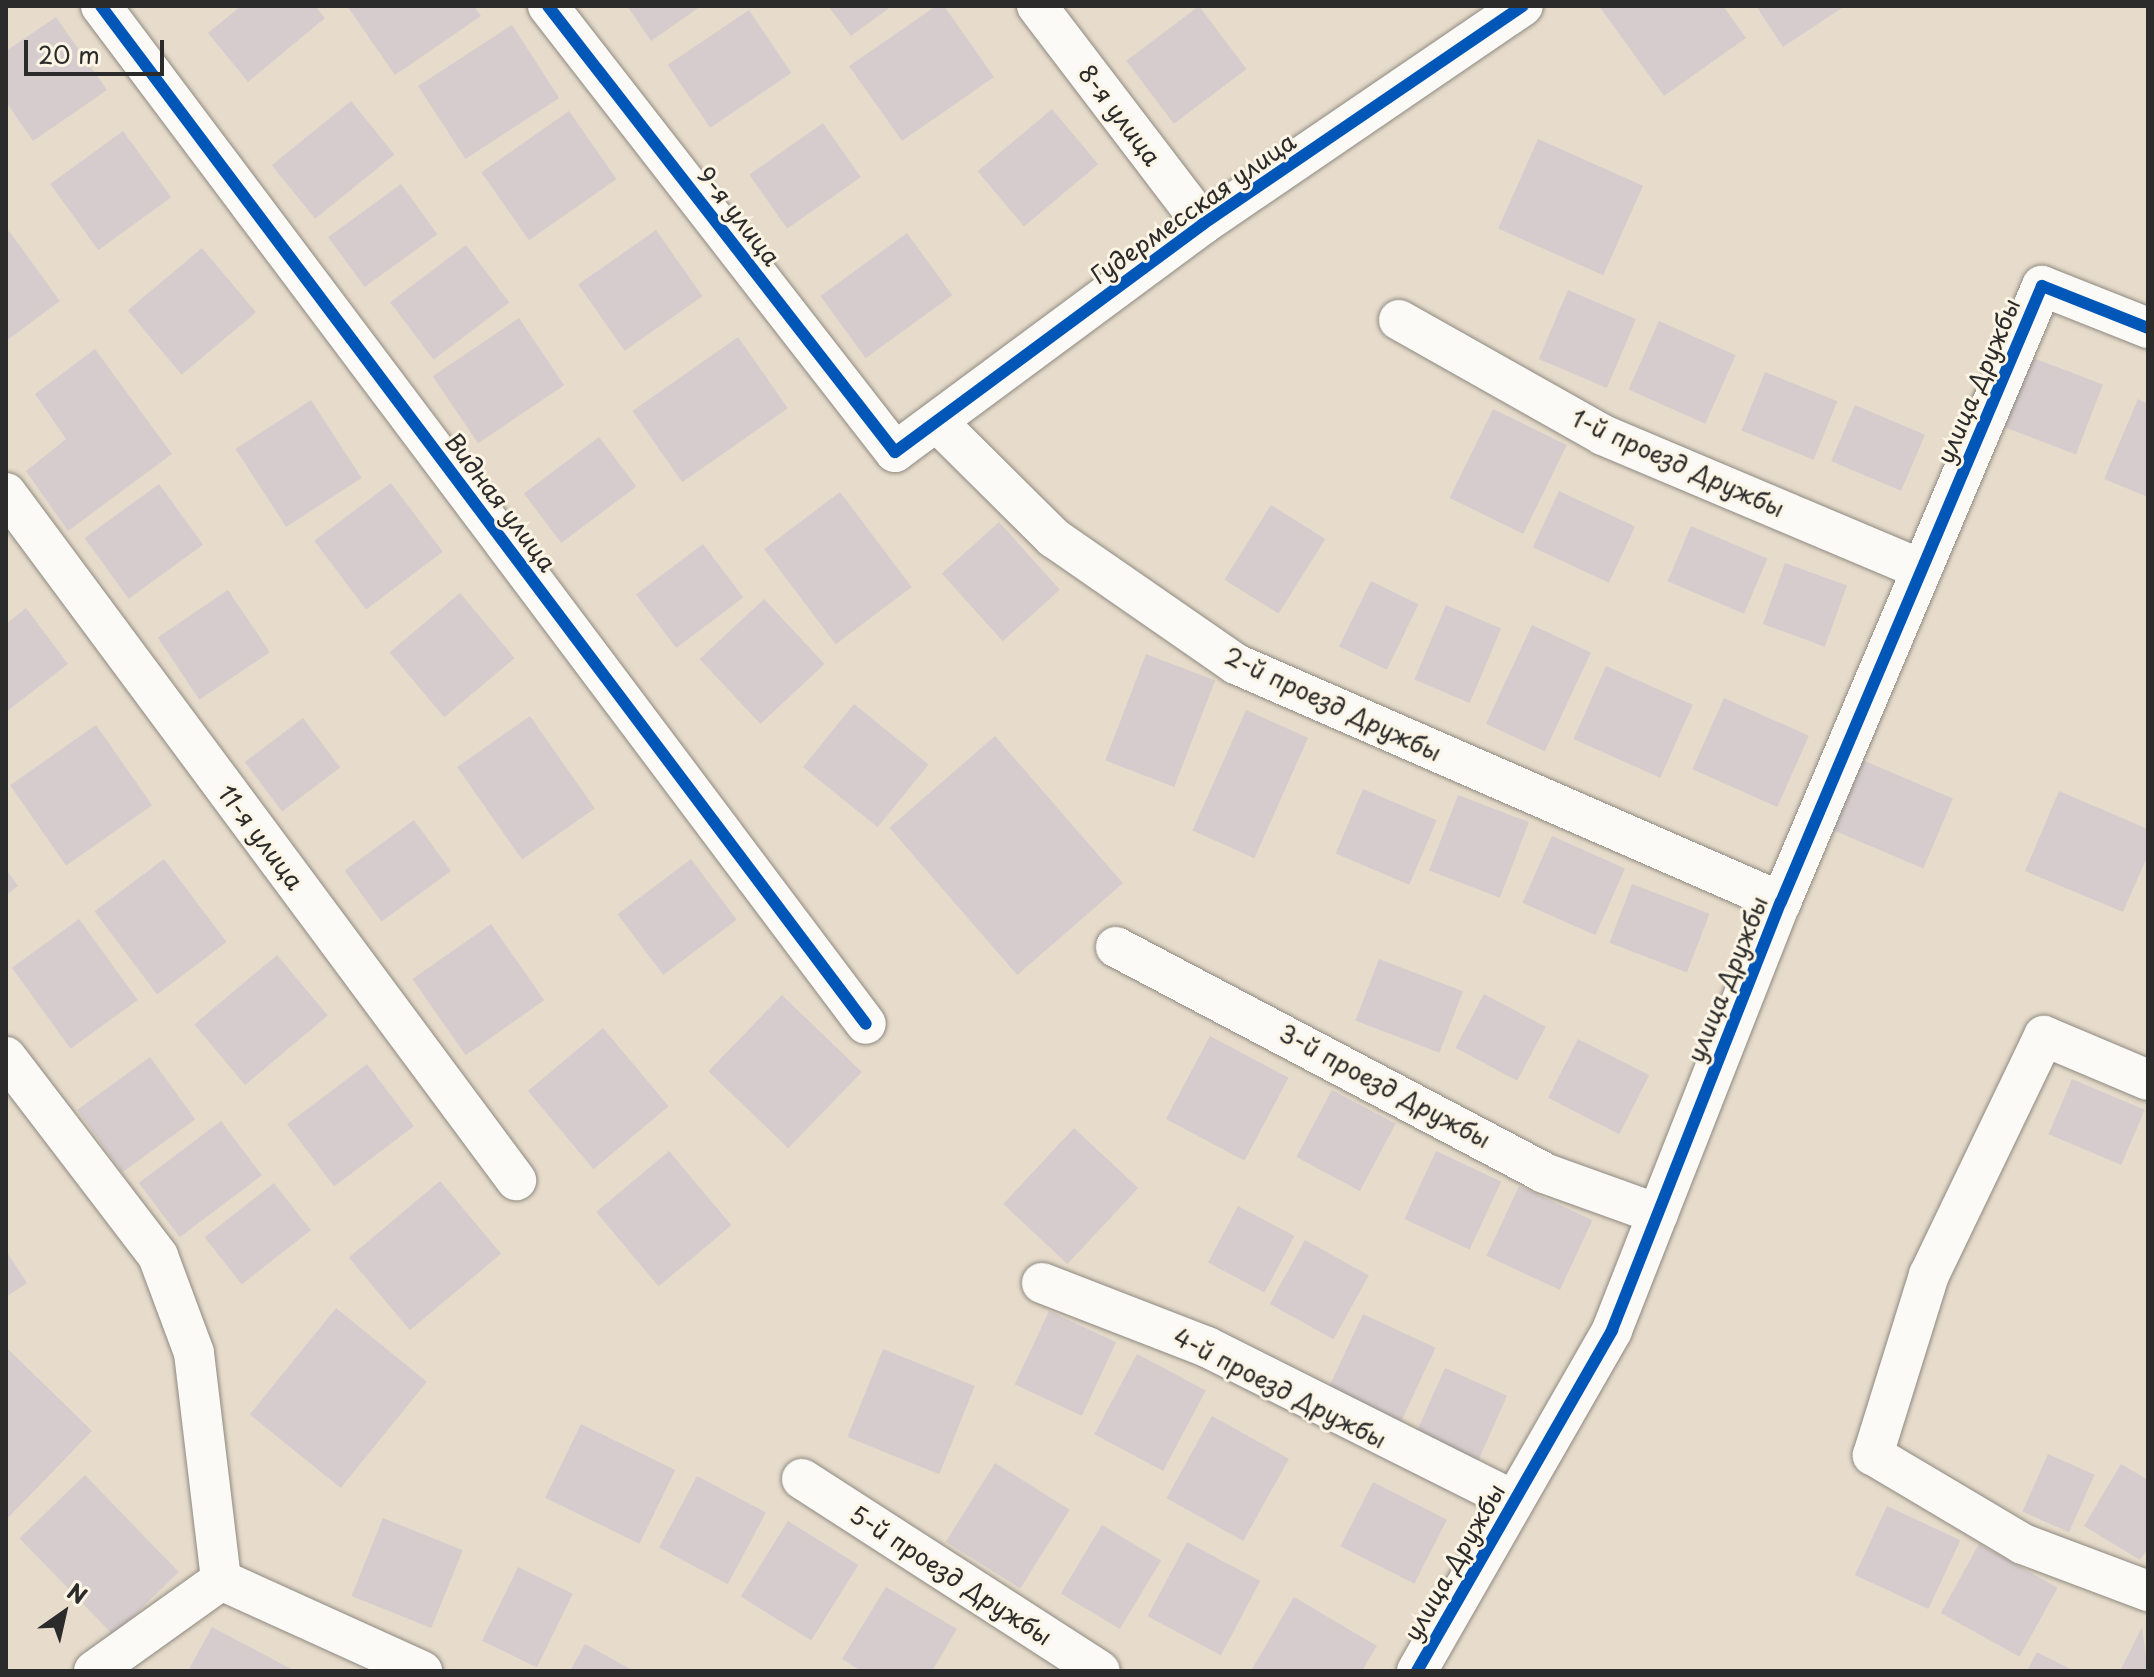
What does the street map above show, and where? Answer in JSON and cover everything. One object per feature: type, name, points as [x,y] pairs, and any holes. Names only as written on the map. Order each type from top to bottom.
[{"type":"street","name":"Видная улица","points":[[101,6],[866,1024]]},
{"type":"street","name":"9-я улица","points":[[548,6],[895,452]]},
{"type":"street","name":"8-я улица","points":[[1037,6],[1203,224]]},
{"type":"street","name":"Гудермесская улица","points":[[895,452],[1203,224],[1519,7]]},
{"type":"street","name":"улица Дружбы","points":[[1417,1671],[1612,1330],[1781,902],[2042,286],[2148,328]]},
{"type":"street","name":"1-й проезд Дружбы","points":[[1399,320],[1603,435],[1922,570]]},
{"type":"street","name":"2-й проезд Дружбы","points":[[937,422],[1054,538],[1236,664],[1781,902]]},
{"type":"street","name":"11-я улица","points":[[6,493],[516,1180]]},
{"type":"street","name":"3-й проезд Дружбы","points":[[1116,947],[1544,1173],[1658,1214]]},
{"type":"street","points":[[2148,1080],[2044,1036],[1929,1275],[1873,1455],[2023,1544],[2148,1591]]},
{"type":"street","points":[[6,1057],[158,1256],[194,1353],[221,1580]]},
{"type":"street","name":"4-й проезд Дружбы","points":[[1042,1283],[1207,1347],[1514,1501]]},
{"type":"street","name":"5-й проезд Дружбы","points":[[802,1479],[1100,1671]]},
{"type":"street","points":[[94,1671],[221,1580]]},
{"type":"street","points":[[221,1580],[422,1671]]},
{"type":"building","points":[[241,6],[315,6],[325,18],[248,82],[208,33]]},
{"type":"building","points":[[347,6],[474,6],[481,16],[395,75]]},
{"type":"building","points":[[627,6],[701,6],[651,41]]},
{"type":"building","points":[[828,6],[892,6],[851,36]]},
{"type":"building","points":[[936,6],[944,6],[994,77],[902,141],[849,66]]},
{"type":"building","points":[[1199,6],[1247,69],[1174,124],[1126,61]]},
{"type":"building","points":[[1599,6],[1723,6],[1746,38],[1664,96]]},
{"type":"building","points":[[1756,6],[1845,6],[1783,47]]},
{"type":"building","points":[[749,10],[791,73],[710,128],[668,65]]},
{"type":"building","points":[[56,17],[107,90],[33,141],[6,102],[6,51]]},
{"type":"building","points":[[512,25],[559,98],[465,159],[418,86]]},
{"type":"building","points":[[351,101],[394,155],[315,219],[272,165]]},
{"type":"building","points":[[1052,109],[1098,164],[1024,227],[978,171]]},
{"type":"building","points":[[569,111],[617,179],[529,240],[481,172]]},
{"type":"building","points":[[823,123],[861,177],[787,229],[749,175]]},
{"type":"building","points":[[123,131],[171,197],[98,250],[50,184]]},
{"type":"building","points":[[1538,139],[1643,186],[1603,275],[1498,229]]},
{"type":"building","points":[[401,184],[437,234],[365,287],[328,237]]},
{"type":"building","points":[[656,230],[702,296],[625,351],[578,284]]},
{"type":"building","points":[[9,231],[60,301],[6,341],[6,233]]},
{"type":"building","points":[[907,233],[952,295],[866,358],[820,296]]},
{"type":"building","points":[[466,245],[509,303],[433,360],[390,302]]},
{"type":"building","points":[[202,248],[256,312],[182,375],[128,310]]},
{"type":"building","points":[[1568,290],[1636,319],[1607,388],[1539,359]]},
{"type":"building","points":[[519,318],[564,385],[478,443],[433,376]]},
{"type":"building","points":[[1659,321],[1736,355],[1705,424],[1628,390]]},
{"type":"building","points":[[738,337],[788,408],[682,482],[632,411]]},
{"type":"building","points":[[95,349],[172,454],[68,531],[26,471],[66,439],[35,394]]},
{"type":"building","points":[[2031,357],[2103,385],[2076,455],[2004,427]]},
{"type":"building","points":[[1765,372],[1837,401],[1814,460],[1741,430]]},
{"type":"building","points":[[2138,399],[2148,404],[2148,497],[2104,479]]},
{"type":"building","points":[[311,400],[362,478],[286,527],[236,449]]},
{"type":"building","points":[[1855,405],[1925,435],[1901,491],[1831,461]]},
{"type":"building","points":[[1493,409],[1567,445],[1523,534],[1450,498]]},
{"type":"building","points":[[599,437],[636,487],[561,543],[524,494]]},
{"type":"building","points":[[391,483],[443,552],[366,609],[314,541]]},
{"type":"building","points":[[159,484],[203,545],[129,599],[85,538]]},
{"type":"building","points":[[1559,491],[1635,526],[1609,583],[1533,547]]},
{"type":"building","points":[[840,492],[912,587],[836,644],[764,549]]},
{"type":"building","points":[[1271,505],[1325,539],[1279,614],[1224,580]]},
{"type":"building","points":[[999,522],[1060,590],[1003,641],[942,574]]},
{"type":"building","points":[[1691,526],[1767,558],[1744,614],[1668,581]]},
{"type":"building","points":[[703,544],[743,598],[676,648],[636,595]]},
{"type":"building","points":[[1785,563],[1847,586],[1825,647],[1763,624]]},
{"type":"building","points":[[1371,581],[1419,604],[1387,670],[1339,647]]},
{"type":"building","points":[[228,590],[270,652],[199,700],[158,638]]},
{"type":"building","points":[[460,593],[515,658],[444,717],[390,652]]},
{"type":"building","points":[[764,599],[825,664],[760,724],[700,659]]},
{"type":"building","points":[[1446,605],[1501,628],[1470,703],[1414,680]]},
{"type":"building","points":[[26,608],[68,664],[6,712],[6,624]]},
{"type":"building","points":[[1532,625],[1591,652],[1545,751],[1486,724]]},
{"type":"building","points":[[1146,654],[1215,681],[1174,787],[1105,760]]},
{"type":"building","points":[[1606,666],[1693,705],[1660,778],[1573,739]]},
{"type":"building","points":[[1724,698],[1809,736],[1777,807],[1692,769]]},
{"type":"building","points":[[854,704],[929,764],[878,827],[803,767]]},
{"type":"building","points":[[1246,710],[1308,738],[1254,858],[1192,831]]},
{"type":"building","points":[[530,716],[595,809],[522,860],[457,767]]},
{"type":"building","points":[[303,718],[340,768],[282,811],[245,762]]},
{"type":"building","points":[[96,725],[152,805],[66,866],[10,785]]},
{"type":"building","points":[[995,736],[1123,883],[1017,975],[889,828]]},
{"type":"building","points":[[1860,759],[1953,798],[1923,868],[1830,829]]},
{"type":"building","points":[[1363,789],[1437,820],[1409,885],[1336,853]]},
{"type":"building","points":[[2059,791],[2148,829],[2148,855],[2123,912],[2025,871]]},
{"type":"building","points":[[1458,795],[1529,822],[1500,898],[1429,871]]},
{"type":"building","points":[[414,820],[451,871],[381,922],[344,871]]},
{"type":"building","points":[[1552,836],[1625,869],[1595,935],[1522,903]]},
{"type":"building","points":[[164,859],[227,942],[157,994],[95,911]]},
{"type":"building","points":[[691,859],[737,920],[663,975],[618,914]]},
{"type":"building","points":[[6,869],[18,886],[6,895]]},
{"type":"building","points":[[1632,884],[1709,914],[1687,973],[1609,943]]},
{"type":"building","points":[[79,919],[138,1000],[71,1049],[12,968]]},
{"type":"building","points":[[491,924],[544,1000],[466,1055],[412,979]]},
{"type":"building","points":[[277,955],[328,1016],[245,1085],[194,1024]]},
{"type":"building","points":[[1379,959],[1463,991],[1439,1053],[1355,1021]]},
{"type":"building","points":[[1484,994],[1546,1027],[1517,1081],[1455,1048]]},
{"type":"building","points":[[782,995],[862,1072],[788,1148],[708,1071]]},
{"type":"building","points":[[603,1028],[669,1106],[593,1169],[528,1091]]},
{"type":"building","points":[[1210,1036],[1289,1078],[1244,1161],[1166,1119]]},
{"type":"building","points":[[1578,1039],[1649,1075],[1619,1134],[1548,1098]]},
{"type":"building","points":[[150,1057],[195,1119],[122,1172],[77,1110]]},
{"type":"building","points":[[367,1064],[414,1126],[334,1186],[287,1124]]},
{"type":"building","points":[[2072,1079],[2145,1110],[2121,1165],[2049,1134]]},
{"type":"building","points":[[1332,1090],[1396,1124],[1360,1191],[1296,1157]]},
{"type":"building","points":[[221,1121],[262,1175],[180,1237],[139,1183]]},
{"type":"building","points":[[1074,1128],[1138,1188],[1067,1264],[1003,1204]]},
{"type":"building","points":[[669,1151],[731,1225],[659,1286],[596,1212]]},
{"type":"building","points":[[1436,1151],[1501,1181],[1470,1249],[1404,1219]]},
{"type":"building","points":[[440,1181],[501,1254],[410,1330],[349,1257]]},
{"type":"building","points":[[274,1183],[311,1230],[242,1284],[205,1237]]},
{"type":"building","points":[[1519,1186],[1592,1220],[1560,1290],[1486,1256]]},
{"type":"building","points":[[1238,1206],[1295,1236],[1264,1293],[1208,1263]]},
{"type":"building","points":[[1305,1240],[1369,1275],[1333,1339],[1270,1304]]},
{"type":"building","points":[[6,1251],[27,1283],[6,1297]]},
{"type":"building","points":[[336,1308],[427,1382],[341,1488],[250,1414]]},
{"type":"building","points":[[1049,1311],[1116,1342],[1082,1416],[1015,1384]]},
{"type":"building","points":[[1363,1314],[1436,1348],[1399,1426],[1327,1392]]},
{"type":"building","points":[[6,1347],[92,1431],[6,1520]]},
{"type":"building","points":[[883,1349],[975,1386],[939,1474],[847,1437]]},
{"type":"building","points":[[1137,1354],[1206,1391],[1163,1471],[1094,1434]]},
{"type":"building","points":[[1445,1368],[1507,1396],[1477,1463],[1415,1436]]},
{"type":"building","points":[[1212,1416],[1289,1459],[1243,1541],[1166,1498]]},
{"type":"building","points":[[581,1424],[675,1470],[639,1544],[545,1498]]},
{"type":"building","points":[[2048,1454],[2095,1475],[2069,1532],[2022,1512]]},
{"type":"building","points":[[995,1463],[1070,1510],[1020,1589],[946,1542]]},
{"type":"building","points":[[2121,1464],[2148,1480],[2148,1548],[2140,1560],[2084,1526]]},
{"type":"building","points":[[85,1475],[179,1572],[113,1635],[20,1538]]},
{"type":"building","points":[[697,1476],[766,1513],[728,1584],[659,1548]]},
{"type":"building","points":[[1373,1482],[1447,1520],[1414,1584],[1340,1546]]},
{"type":"building","points":[[1887,1506],[1960,1540],[1928,1609],[1855,1575]]},
{"type":"building","points":[[383,1518],[463,1550],[431,1628],[352,1596]]},
{"type":"building","points":[[788,1521],[858,1565],[811,1640],[741,1596]]},
{"type":"building","points":[[1102,1525],[1161,1561],[1120,1629],[1061,1594]]},
{"type":"building","points":[[1187,1542],[1260,1581],[1221,1655],[1148,1616]]},
{"type":"building","points":[[1979,1544],[2058,1588],[2019,1657],[1941,1613]]},
{"type":"building","points":[[518,1567],[573,1594],[537,1667],[482,1641]]},
{"type":"building","points":[[886,1587],[957,1629],[932,1671],[861,1671],[842,1659]]},
{"type":"building","points":[[1294,1597],[1377,1646],[1362,1671],[1252,1669]]},
{"type":"building","points":[[212,1627],[295,1671],[188,1671]]},
{"type":"building","points":[[2142,1627],[2148,1671],[2120,1671]]},
{"type":"building","points":[[585,1644],[634,1671],[570,1671]]},
{"type":"building","points":[[2037,1652],[2074,1671],[2027,1671]]},
{"type":"cycle path","points":[[101,6],[866,1024]]},
{"type":"cycle path","points":[[548,6],[895,452],[1203,224],[1523,6]]},
{"type":"cycle path","points":[[1417,1671],[1612,1330],[1781,902],[2042,286],[2148,328]]}]
